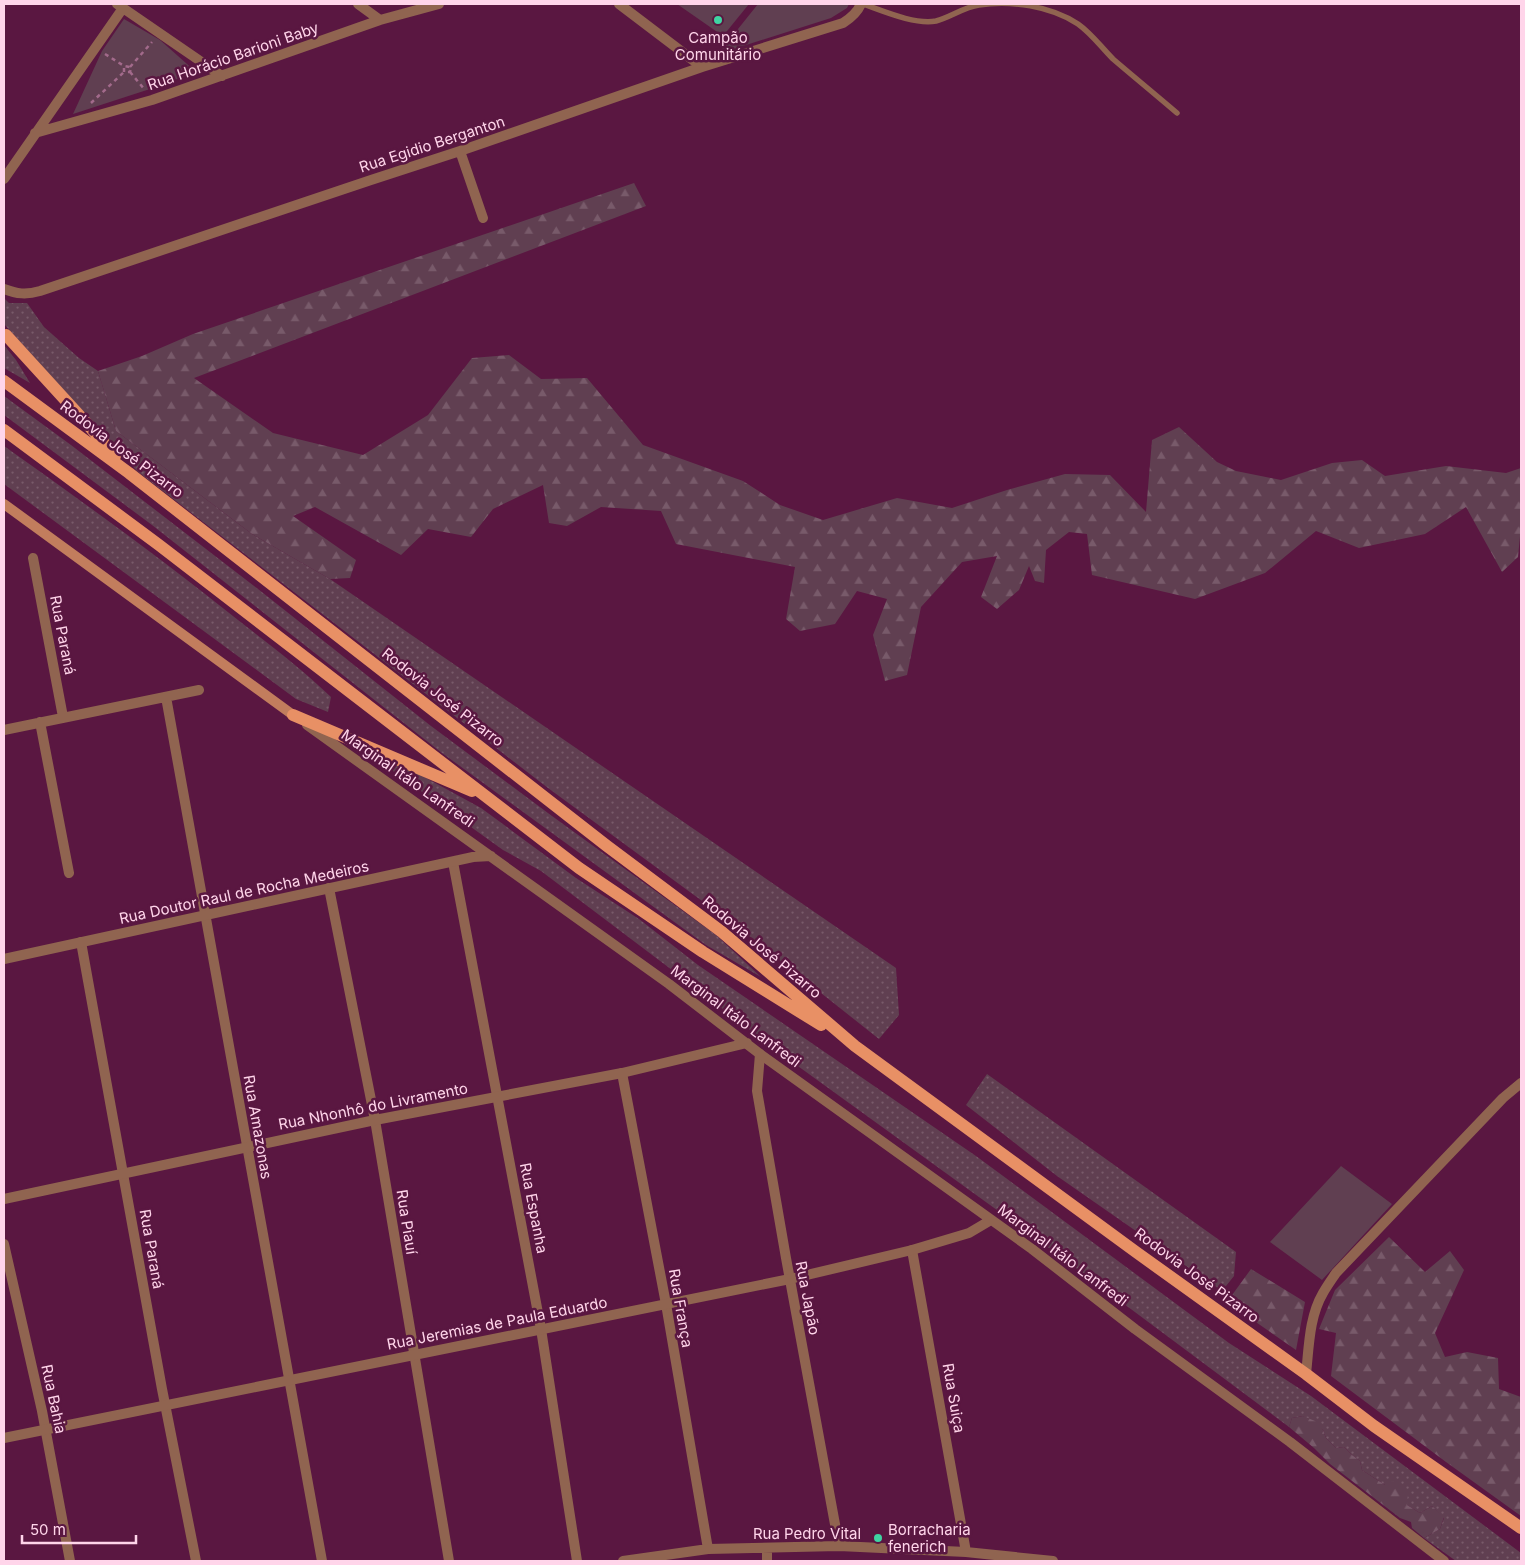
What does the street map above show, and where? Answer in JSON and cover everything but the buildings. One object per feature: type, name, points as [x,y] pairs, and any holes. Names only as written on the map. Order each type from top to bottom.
[{"type":"main road","points":[[5,334],[129,473]]},
{"type":"main road","name":"Rodovia José Pizarro","points":[[4,381],[129,473],[607,846],[722,932],[855,1046],[1306,1374],[1374,1426],[1521,1528]]},
{"type":"main road","name":"Rodovia José Pizarro","points":[[4,430],[160,545],[579,868],[703,952],[855,1046]]},
{"type":"main road","name":"Marginal Itálo Lanfredi","points":[[4,504],[293,714]]},
{"type":"main road","points":[[293,714],[491,799]]},
{"type":"street","points":[[358,4],[380,20]]},
{"type":"street","name":"Rua Horácio Barioni Baby","points":[[35,133],[152,100],[380,20],[439,4]]},
{"type":"street","points":[[619,4],[702,67]]},
{"type":"street","name":"Rua Egidio Berganton","points":[[4,289],[15,294],[40,291],[460,151],[702,67],[842,24],[855,14],[862,4]]},
{"type":"street","points":[[4,179],[95,48],[120,6],[222,76]]},
{"type":"street","points":[[460,151],[483,218]]},
{"type":"street","name":"Rua Paraná","points":[[33,558],[63,717]]},
{"type":"street","points":[[4,730],[199,690]]},
{"type":"street","name":"Rua Amazonas","points":[[166,697],[322,1561]]},
{"type":"street","name":"Marginal Itálo Lanfredi","points":[[293,714],[669,984],[760,1054],[991,1220],[1135,1329],[1290,1442],[1444,1561]]},
{"type":"street","points":[[40,722],[69,873]]},
{"type":"street","name":"Rua Doutor Raul de Rocha Medeiros","points":[[4,959],[473,857],[491,856]]},
{"type":"street","name":"Rua Espanha","points":[[453,862],[541,1329],[577,1561]]},
{"type":"street","name":"Rua Piauí","points":[[329,888],[375,1120],[449,1561]]},
{"type":"street","name":"Rua Paraná","points":[[81,942],[196,1561]]},
{"type":"street","name":"Rua Nhonhô do Livramento","points":[[4,1199],[375,1120],[622,1073],[747,1043]]},
{"type":"street","name":"Rua Japão","points":[[760,1054],[757,1091],[839,1546]]},
{"type":"street","name":"Rua França","points":[[622,1073],[666,1304],[708,1549]]},
{"type":"street","points":[[1306,1374],[1310,1330],[1322,1294],[1336,1273],[1503,1098],[1521,1083]]},
{"type":"street","name":"Rua Jeremias de Paula Eduardo","points":[[4,1438],[790,1279],[912,1250],[969,1233],[991,1220]]},
{"type":"street","name":"Rua Bahia","points":[[4,1244],[45,1430],[70,1561]]},
{"type":"street","name":"Rua Suiça","points":[[912,1250],[966,1552]]},
{"type":"street","name":"Rua Pedro Vital","points":[[623,1561],[708,1549],[839,1546],[966,1552],[991,1558],[1053,1561]]},
{"type":"street","points":[[767,1548],[767,1561]]},
{"type":"lane","points":[[862,4],[916,20],[936,21],[978,4],[1033,6],[1056,13],[1084,29],[1112,58],[1177,113]]},
{"type":"path","points":[[152,100],[130,72],[130,67],[160,33]]},
{"type":"path","points":[[95,48],[124,66],[130,67]]},
{"type":"path","points":[[124,66],[124,72]]},
{"type":"path","points":[[90,104],[124,72],[130,72]]},
{"type":"green space","name":"Campão Comunitário","points":[[677,4],[749,4],[723,36]]},
{"type":"green space","points":[[758,4],[849,4],[847,8],[831,18],[718,54]]},
{"type":"green space","points":[[124,19],[160,40],[196,72],[73,114],[102,51]]},
{"type":"green space","points":[[634,183],[646,206],[194,378],[273,433],[363,455],[428,415],[472,358],[509,355],[541,379],[587,378],[643,445],[743,481],[780,505],[823,520],[897,498],[952,508],[1065,474],[1110,475],[1146,512],[1152,440],[1179,427],[1217,462],[1236,471],[1281,480],[1332,463],[1362,460],[1385,476],[1446,466],[1506,473],[1521,468],[1521,526],[1518,557],[1502,572],[1466,507],[1425,534],[1359,548],[1316,531],[1265,573],[1195,599],[1092,575],[1087,534],[1069,532],[1046,550],[1044,583],[1035,581],[1029,566],[1019,590],[997,609],[981,597],[997,556],[962,562],[921,607],[907,675],[885,681],[873,635],[887,599],[857,591],[835,624],[800,631],[786,619],[795,567],[676,544],[661,511],[601,507],[567,526],[549,523],[543,485],[493,509],[471,537],[428,529],[401,555],[315,507],[293,516],[356,560],[350,578],[330,579],[252,534],[116,431],[98,371],[142,356],[193,334]]},
{"type":"green space","points":[[4,298],[9,303],[27,303],[44,327],[79,358],[98,371],[116,431],[252,534],[330,579],[896,968],[899,1015],[879,1039],[739,928],[548,788],[137,471],[4,324]]},
{"type":"green space","points":[[4,345],[16,360],[30,383],[4,368]]},
{"type":"green space","points":[[4,396],[71,445],[258,589],[431,726],[716,935],[761,977],[706,945],[442,753],[152,525],[4,415]]},
{"type":"green space","points":[[4,446],[151,553],[297,667],[331,697],[328,712],[296,699],[4,484]]},
{"type":"green space","points":[[361,748],[406,767],[481,808],[576,878],[639,919],[698,965],[976,1156],[1229,1343],[1311,1396],[1521,1553],[1521,1561],[1456,1561],[1424,1538],[1440,1529],[1444,1518],[1432,1506],[1420,1513],[1407,1505],[1407,1491],[1385,1485],[1362,1470],[1360,1461],[1344,1447],[1336,1448],[1326,1438],[1323,1430],[1303,1416],[1292,1418],[1289,1427],[1041,1242],[784,1056],[541,871],[503,850]]},
{"type":"green space","points":[[987,1074],[1236,1252],[1234,1276],[1222,1291],[1057,1176],[966,1105]]},
{"type":"green space","points":[[1341,1166],[1392,1204],[1322,1280],[1270,1242]]},
{"type":"green space","points":[[1389,1237],[1425,1272],[1450,1251],[1464,1270],[1435,1333],[1445,1357],[1467,1352],[1498,1358],[1499,1389],[1521,1397],[1521,1516],[1331,1376],[1336,1333],[1319,1329],[1335,1290]]},
{"type":"green space","points":[[1251,1269],[1305,1302],[1296,1350],[1227,1302]]},
{"type":"green space","points":[[1303,1416],[1315,1421],[1323,1430],[1326,1438],[1336,1448],[1344,1447],[1360,1461],[1362,1470],[1385,1485],[1392,1481],[1400,1483],[1408,1491],[1407,1505],[1420,1513],[1432,1506],[1444,1517],[1440,1529],[1424,1538],[1412,1528],[1411,1522],[1400,1518],[1330,1464],[1289,1427],[1292,1418]]},
{"type":"place","name":"Campão Comunitário","points":[[718,20]]},
{"type":"place","name":"Borracharia fenerich","points":[[878,1538]]}]
